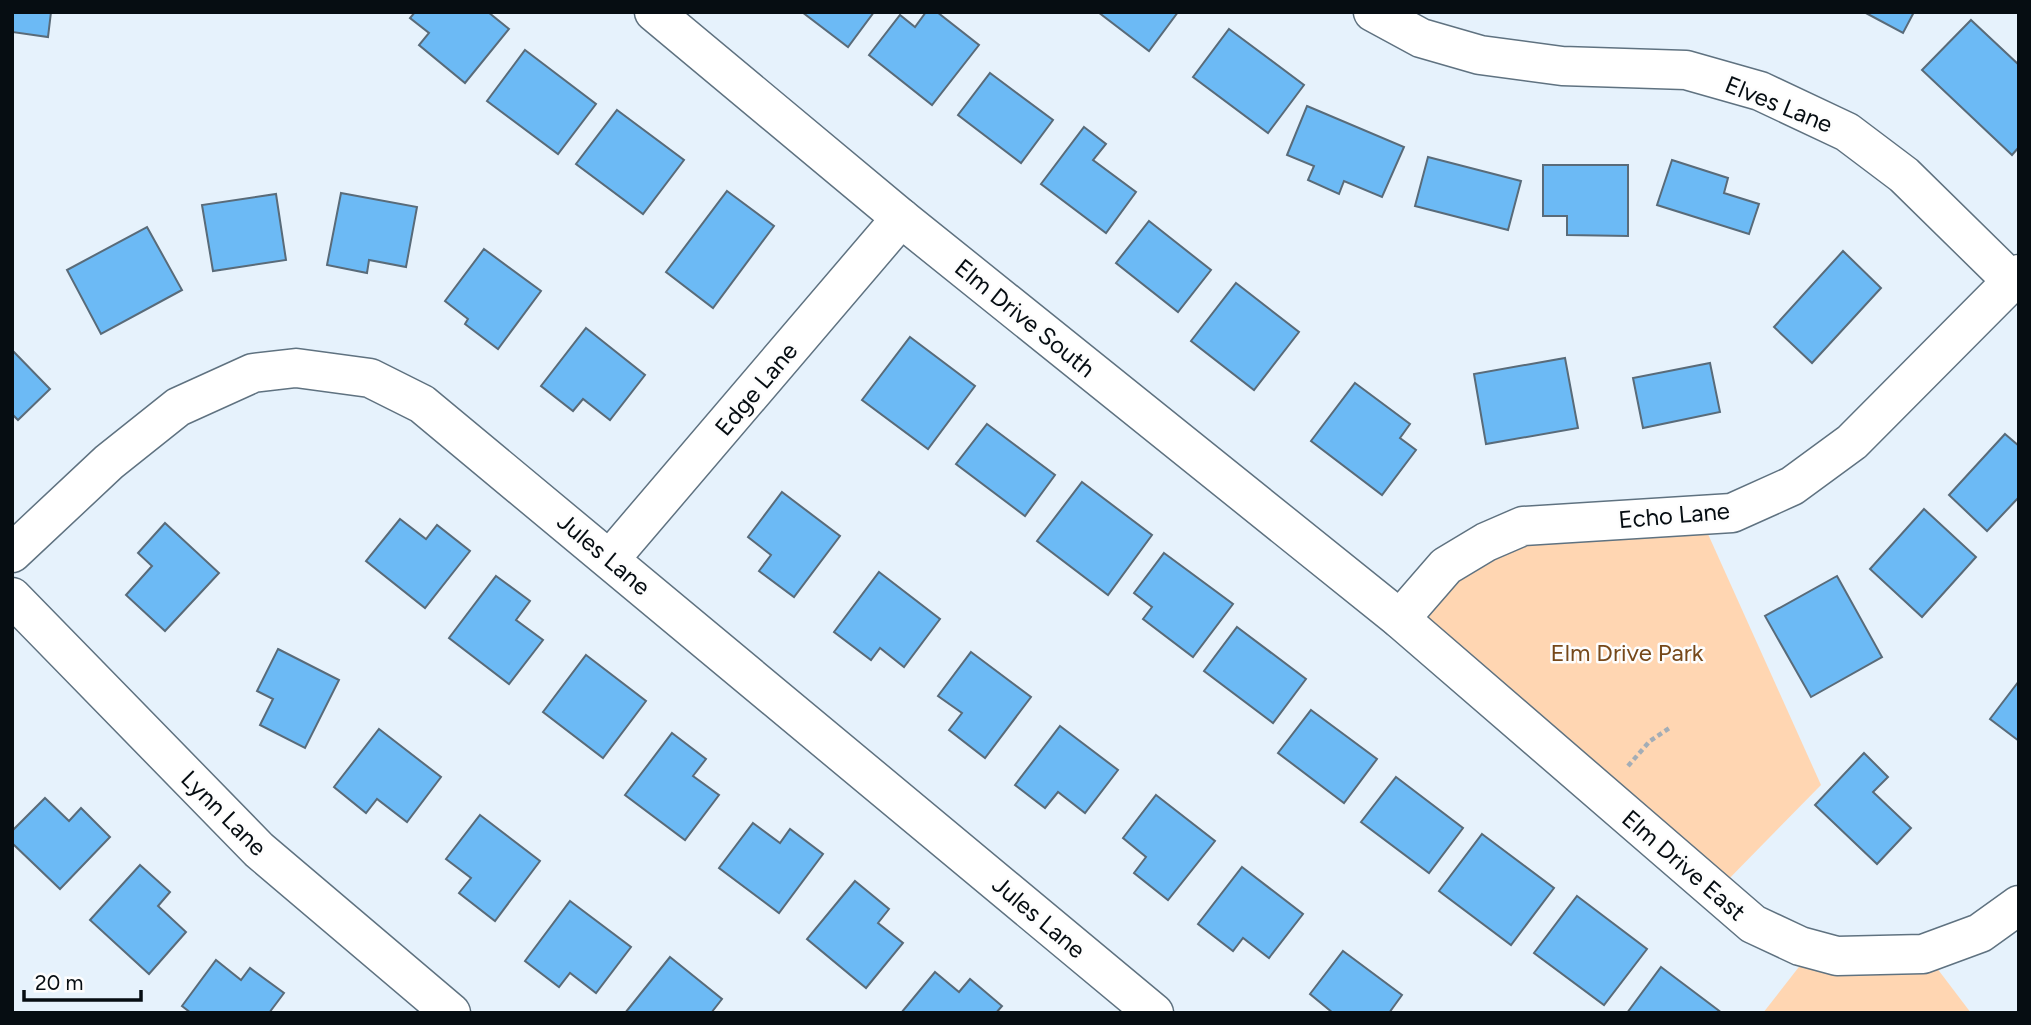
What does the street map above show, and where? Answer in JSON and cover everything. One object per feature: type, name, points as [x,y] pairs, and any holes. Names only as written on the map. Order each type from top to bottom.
[{"type":"street","name":"Elm Drive South","points":[[654,12],[901,218],[1400,619]]},
{"type":"street","name":"Elves Lane","points":[[1373,12],[1421,38],[1480,55],[1562,66],[1686,70],[1760,91],[1847,132],[1904,175],[2015,278]]},
{"type":"street","name":"Edge Lane","points":[[610,559],[901,218]]},
{"type":"street","name":"Echo Lane","points":[[1400,619],[1446,566],[1486,542],[1523,526],[1732,513],[1792,486],[1852,442],[2015,278]]},
{"type":"street","name":"Jules Lane","points":[[12,553],[109,462],[178,407],[253,373],[296,368],[370,378],[422,404],[1154,1013]]},
{"type":"street","name":"Lynn Lane","points":[[12,597],[259,850],[451,1013]]},
{"type":"street","name":"Elm Drive East","points":[[1400,619],[1753,924],[1800,946],[1837,956],[1923,954],[1980,933],[2019,905]]},
{"type":"path","points":[[1602,794],[1650,741],[1671,727]]},
{"type":"green space","name":"Elm Drive Park","points":[[1703,523],[1821,785],[1718,890],[1402,623],[1457,559],[1551,534]]},
{"type":"green space","points":[[1809,954],[1930,959],[1971,1013],[1763,1013]]},
{"type":"building","points":[[12,12],[51,12],[48,37],[12,32]]},
{"type":"building","points":[[415,12],[488,12],[509,29],[465,83],[419,45],[429,33],[410,18]]},
{"type":"building","points":[[802,12],[874,12],[848,47]]},
{"type":"building","points":[[926,12],[937,12],[979,45],[932,105],[869,55],[900,15],[915,27]]},
{"type":"building","points":[[1098,12],[1178,12],[1149,51]]},
{"type":"building","points":[[1864,12],[1914,12],[1903,33]]},
{"type":"building","points":[[1971,20],[2019,65],[2019,147],[2012,155],[1922,70]]},
{"type":"building","points":[[1229,29],[1304,85],[1268,133],[1193,77]]},
{"type":"building","points":[[525,50],[596,104],[558,154],[487,101]]},
{"type":"building","points":[[990,73],[1053,120],[1021,163],[958,115]]},
{"type":"building","points":[[1307,106],[1404,147],[1382,197],[1344,181],[1339,194],[1308,180],[1314,166],[1287,155]]},
{"type":"building","points":[[617,110],[684,160],[643,214],[576,164]]},
{"type":"building","points":[[1084,127],[1106,144],[1093,160],[1136,192],[1106,233],[1041,184]]},
{"type":"building","points":[[1428,157],[1521,181],[1508,230],[1415,206]]},
{"type":"building","points":[[1672,160],[1728,178],[1724,193],[1759,204],[1749,234],[1657,205]]},
{"type":"building","points":[[1543,165],[1628,165],[1628,236],[1567,235],[1567,216],[1543,216]]},
{"type":"building","points":[[727,191],[774,226],[713,308],[666,272]]},
{"type":"building","points":[[341,193],[417,207],[406,267],[369,260],[367,273],[327,265]]},
{"type":"building","points":[[276,194],[286,260],[213,271],[202,205]]},
{"type":"building","points":[[1149,221],[1211,270],[1178,312],[1116,263]]},
{"type":"building","points":[[147,227],[182,290],[101,334],[67,270]]},
{"type":"building","points":[[484,249],[541,291],[498,349],[465,324],[468,319],[445,301]]},
{"type":"building","points":[[1843,251],[1881,288],[1812,363],[1774,327]]},
{"type":"building","points":[[1236,283],[1299,332],[1254,390],[1191,341]]},
{"type":"building","points":[[586,328],[645,375],[610,420],[583,399],[573,411],[541,386]]},
{"type":"building","points":[[910,337],[975,386],[928,449],[862,400]]},
{"type":"building","points":[[12,350],[50,389],[18,420],[12,414]]},
{"type":"building","points":[[1565,358],[1578,428],[1486,444],[1474,374]]},
{"type":"building","points":[[1710,363],[1720,412],[1643,428],[1633,378]]},
{"type":"building","points":[[1355,383],[1410,424],[1400,438],[1416,450],[1382,495],[1311,441]]},
{"type":"building","points":[[987,424],[1055,475],[1025,516],[956,464]]},
{"type":"building","points":[[2005,434],[2019,446],[2019,497],[1987,531],[1949,495]]},
{"type":"building","points":[[1082,482],[1152,535],[1108,595],[1037,541]]},
{"type":"building","points":[[782,492],[840,536],[794,597],[759,571],[771,555],[748,537]]},
{"type":"building","points":[[1924,509],[1976,557],[1922,617],[1870,569]]},
{"type":"building","points":[[400,519],[426,539],[437,525],[470,551],[425,608],[366,561]]},
{"type":"building","points":[[165,523],[219,573],[165,631],[126,595],[152,566],[138,553]]},
{"type":"building","points":[[1164,553],[1233,604],[1193,657],[1143,619],[1152,607],[1134,593]]},
{"type":"building","points":[[879,572],[940,619],[904,667],[880,648],[871,660],[834,632]]},
{"type":"building","points":[[496,576],[530,601],[516,620],[543,640],[509,684],[449,638]]},
{"type":"building","points":[[1837,576],[1882,657],[1811,697],[1765,616]]},
{"type":"building","points":[[1237,627],[1306,679],[1273,723],[1204,671]]},
{"type":"building","points":[[278,649],[339,680],[305,748],[260,725],[273,699],[257,691]]},
{"type":"building","points":[[971,652],[1031,697],[985,758],[949,730],[962,713],[938,696]]},
{"type":"building","points":[[586,655],[646,701],[603,758],[543,712]]},
{"type":"building","points":[[2019,681],[2019,741],[1990,719]]},
{"type":"building","points":[[1311,710],[1377,759],[1344,803],[1278,753]]},
{"type":"building","points":[[1060,726],[1118,770],[1085,813],[1058,792],[1045,808],[1015,785]]},
{"type":"building","points":[[379,729],[441,777],[407,822],[377,799],[366,813],[334,787]]},
{"type":"building","points":[[672,733],[706,759],[693,776],[719,795],[685,840],[625,795]]},
{"type":"building","points":[[1864,753],[1888,777],[1873,792],[1911,828],[1877,864],[1815,805]]},
{"type":"building","points":[[1396,777],[1463,828],[1429,873],[1361,822]]},
{"type":"building","points":[[1156,795],[1215,841],[1168,900],[1134,873],[1146,857],[1123,838]]},
{"type":"building","points":[[45,798],[69,821],[81,808],[110,837],[60,889],[12,843],[12,831]]},
{"type":"building","points":[[480,815],[540,861],[495,921],[459,893],[471,878],[446,859]]},
{"type":"building","points":[[753,823],[780,843],[790,829],[823,854],[779,913],[719,868]]},
{"type":"building","points":[[1482,834],[1554,888],[1511,945],[1439,891]]},
{"type":"building","points":[[140,865],[170,892],[158,906],[186,932],[149,974],[90,920]]},
{"type":"building","points":[[1242,867],[1303,914],[1269,958],[1243,938],[1233,951],[1198,924]]},
{"type":"building","points":[[855,881],[889,909],[878,923],[903,943],[866,988],[807,939]]},
{"type":"building","points":[[1577,896],[1647,949],[1604,1005],[1534,953]]},
{"type":"building","points":[[570,901],[631,947],[596,993],[570,973],[559,987],[525,961]]},
{"type":"building","points":[[1343,951],[1402,995],[1389,1013],[1333,1013],[1310,994]]},
{"type":"building","points":[[670,957],[722,999],[711,1013],[625,1013]]},
{"type":"building","points":[[216,960],[241,980],[250,968],[284,993],[269,1013],[191,1013],[182,1006]]},
{"type":"building","points":[[1661,967],[1722,1013],[1627,1013]]},
{"type":"building","points":[[935,972],[959,992],[970,979],[1002,1006],[996,1013],[901,1013]]}]
